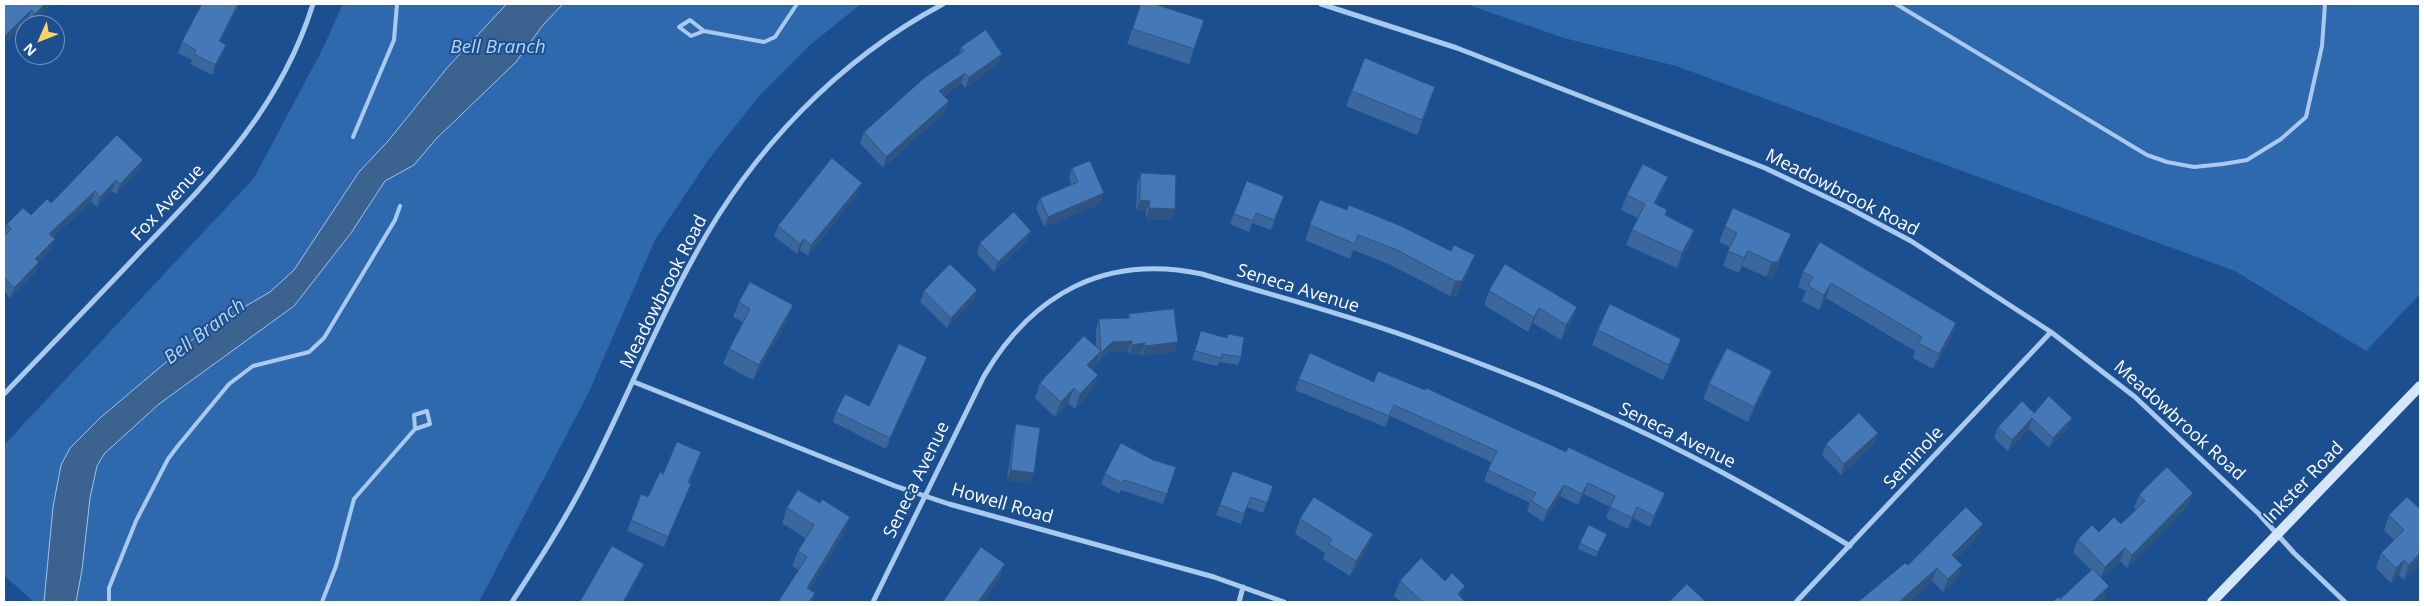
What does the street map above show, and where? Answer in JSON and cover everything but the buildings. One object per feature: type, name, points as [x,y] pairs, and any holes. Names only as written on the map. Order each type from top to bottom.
[{"type":"main road","name":"Inkster Road","points":[[2212,602],[2420,386]]},
{"type":"street","name":"Fox Avenue","points":[[4,394],[182,209],[245,136],[286,74],[304,32],[313,4]]},
{"type":"street","name":"Meadowbrook Road","points":[[512,602],[555,535],[585,481],[634,382],[661,321],[695,254],[719,215],[772,144],[826,86],[857,59],[943,4]]},
{"type":"street","name":"Meadowbrook Road","points":[[1321,4],[1457,48],[1765,168],[1847,207],[1910,241],[2051,332],[2135,397],[2278,533],[2294,553],[2345,602]]},
{"type":"street","name":"Seneca Avenue","points":[[873,602],[984,376],[998,352],[1022,324],[1054,297],[1088,279],[1120,270],[1160,267],[1180,269],[1211,276],[1409,337],[1496,370],[1689,454],[1779,503],[1850,546]]},
{"type":"street","name":"Seminole","points":[[1796,602],[2051,332]]},
{"type":"street","name":"Howell Road","points":[[634,382],[783,443],[925,496],[1214,577],[1284,602]]},
{"type":"street","points":[[1239,602],[1243,587]]},
{"type":"lane","points":[[353,137],[394,40],[397,4]]},
{"type":"lane","points":[[704,31],[691,36],[679,27],[690,20],[704,31],[764,42],[775,37],[797,4]]},
{"type":"lane","points":[[1896,4],[2148,155],[2167,162],[2194,167],[2247,160],[2281,139],[2306,117],[2322,46],[2325,4]]},
{"type":"lane","points":[[109,602],[109,588],[136,521],[168,459],[229,384],[253,366],[309,352],[324,338],[395,220],[400,206]]},
{"type":"lane","points":[[322,602],[336,566],[354,499],[415,429],[430,424],[427,411],[414,415],[415,429]]},
{"type":"shaded area","points":[[343,4],[861,4],[810,45],[760,95],[709,159],[655,240],[588,394],[479,602],[34,602],[4,575],[4,445],[254,178],[323,48]]},
{"type":"shaded area","points":[[1466,4],[2420,4],[2420,294],[2366,351],[2235,271],[1676,66],[1564,38]]},
{"type":"water","name":"Bell Branch","points":[[507,4],[563,4],[543,25],[516,62],[436,139],[414,165],[385,181],[351,233],[294,306],[159,404],[104,454],[97,466],[90,498],[82,570],[76,602],[44,602],[53,507],[61,465],[70,448],[100,418],[204,330],[270,292],[294,270],[359,172],[389,140],[447,68]]}]
